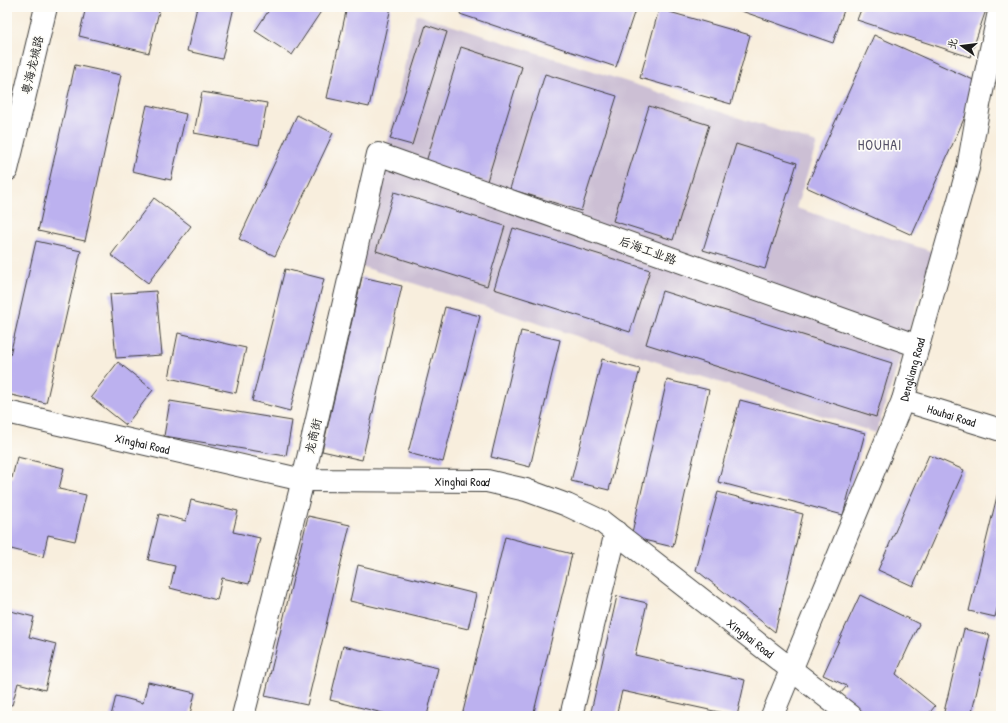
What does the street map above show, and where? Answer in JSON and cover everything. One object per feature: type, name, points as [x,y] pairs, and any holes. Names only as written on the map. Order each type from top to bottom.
[{"type":"street","name":"粤海龙城路","points":[[7,170],[46,7]]},
{"type":"street","name":"Dengliang Road","points":[[772,716],[903,400],[968,168],[979,105],[1000,7]]},
{"type":"street","points":[[968,168],[990,106],[1001,60]]},
{"type":"street","name":"后海工业路","points":[[378,154],[918,346]]},
{"type":"street","name":"龙商街","points":[[243,716],[303,480],[378,154]]},
{"type":"street","name":"Houhai Road","points":[[903,400],[1001,430]]},
{"type":"street","name":"Xinghai Road","points":[[7,412],[303,480],[487,481],[526,490],[566,505],[601,521],[851,716]]},
{"type":"street","points":[[571,716],[616,532]]},
{"type":"shaded area","points":[[416,14],[817,143],[796,208],[934,252],[876,433],[360,266]]},
{"type":"building","points":[[86,7],[160,7],[149,53],[79,36]]},
{"type":"building","points":[[197,7],[234,7],[222,59],[187,51]]},
{"type":"building","points":[[271,7],[324,7],[292,55],[255,31]]},
{"type":"building","points":[[347,7],[391,7],[369,107],[327,98]]},
{"type":"building","points":[[462,7],[636,7],[616,67],[460,14]]},
{"type":"building","points":[[730,7],[845,7],[833,43]]},
{"type":"building","points":[[862,7],[987,7],[970,57],[857,20]]},
{"type":"building","points":[[659,9],[750,35],[731,104],[640,78]]},
{"type":"building","points":[[426,25],[447,32],[412,145],[390,139]]},
{"type":"building","points":[[874,35],[980,83],[912,235],[806,187]]},
{"type":"building","points":[[461,47],[522,67],[487,181],[426,162]]},
{"type":"building","points":[[75,65],[121,75],[85,241],[38,231]]},
{"type":"building","points":[[545,74],[617,96],[581,211],[510,189]]},
{"type":"building","points":[[202,92],[267,103],[259,145],[194,133]]},
{"type":"building","points":[[147,105],[186,114],[171,180],[132,171]]},
{"type":"building","points":[[649,106],[709,125],[673,240],[613,221]]},
{"type":"building","points":[[297,115],[333,133],[275,256],[239,239]]},
{"type":"building","points":[[736,144],[797,163],[765,269],[703,250]]},
{"type":"building","points":[[394,192],[505,226],[487,286],[376,251]]},
{"type":"building","points":[[154,198],[191,226],[148,283],[111,255]]},
{"type":"building","points":[[513,228],[650,270],[630,332],[494,289]]},
{"type":"building","points":[[36,241],[81,251],[46,403],[7,394],[7,368]]},
{"type":"building","points":[[285,269],[324,279],[290,411],[252,401]]},
{"type":"building","points":[[362,277],[402,286],[362,460],[322,451]]},
{"type":"building","points":[[156,291],[162,355],[116,358],[110,294]]},
{"type":"building","points":[[662,291],[892,363],[876,417],[646,344]]},
{"type":"building","points":[[445,307],[480,316],[443,462],[408,453]]},
{"type":"building","points":[[521,331],[560,340],[530,467],[491,457]]},
{"type":"building","points":[[178,333],[246,348],[236,393],[169,378]]},
{"type":"building","points":[[602,359],[640,369],[609,490],[571,481]]},
{"type":"building","points":[[118,362],[153,390],[126,425],[91,397]]},
{"type":"building","points":[[667,380],[709,390],[673,547],[631,537]]},
{"type":"building","points":[[740,400],[865,433],[843,515],[718,482]]},
{"type":"building","points":[[170,401],[292,421],[286,456],[164,436]]},
{"type":"building","points":[[929,455],[964,470],[913,586],[878,570]]},
{"type":"building","points":[[17,457],[64,468],[59,489],[86,495],[75,541],[48,535],[43,557],[7,548],[7,476],[12,478]]},
{"type":"building","points":[[1000,484],[1001,594],[995,617],[969,611]]},
{"type":"building","points":[[718,492],[803,514],[775,632],[696,570]]},
{"type":"building","points":[[191,500],[238,511],[233,532],[260,538],[249,584],[222,578],[217,600],[170,588],[175,566],[148,560],[159,514],[186,521]]},
{"type":"building","points":[[308,516],[350,525],[307,705],[265,696]]},
{"type":"building","points":[[505,537],[572,554],[533,716],[462,716]]},
{"type":"building","points":[[358,565],[476,594],[468,629],[350,601]]},
{"type":"building","points":[[860,595],[919,624],[896,674],[935,706],[927,716],[866,716],[839,695],[847,686],[823,675]]},
{"type":"building","points":[[617,596],[647,603],[635,655],[745,680],[737,716],[622,691],[616,716],[590,716]]},
{"type":"building","points":[[7,610],[34,617],[29,637],[56,644],[45,690],[18,683],[12,705],[7,704]]},
{"type":"building","points":[[964,629],[990,635],[971,716],[943,716]]},
{"type":"building","points":[[343,646],[438,668],[427,716],[395,716],[330,700]]},
{"type":"building","points":[[148,682],[195,693],[190,714],[197,716],[111,716],[116,696],[143,703]]},
{"type":"district","name":"HOUHAI","points":[[880,144]]}]
